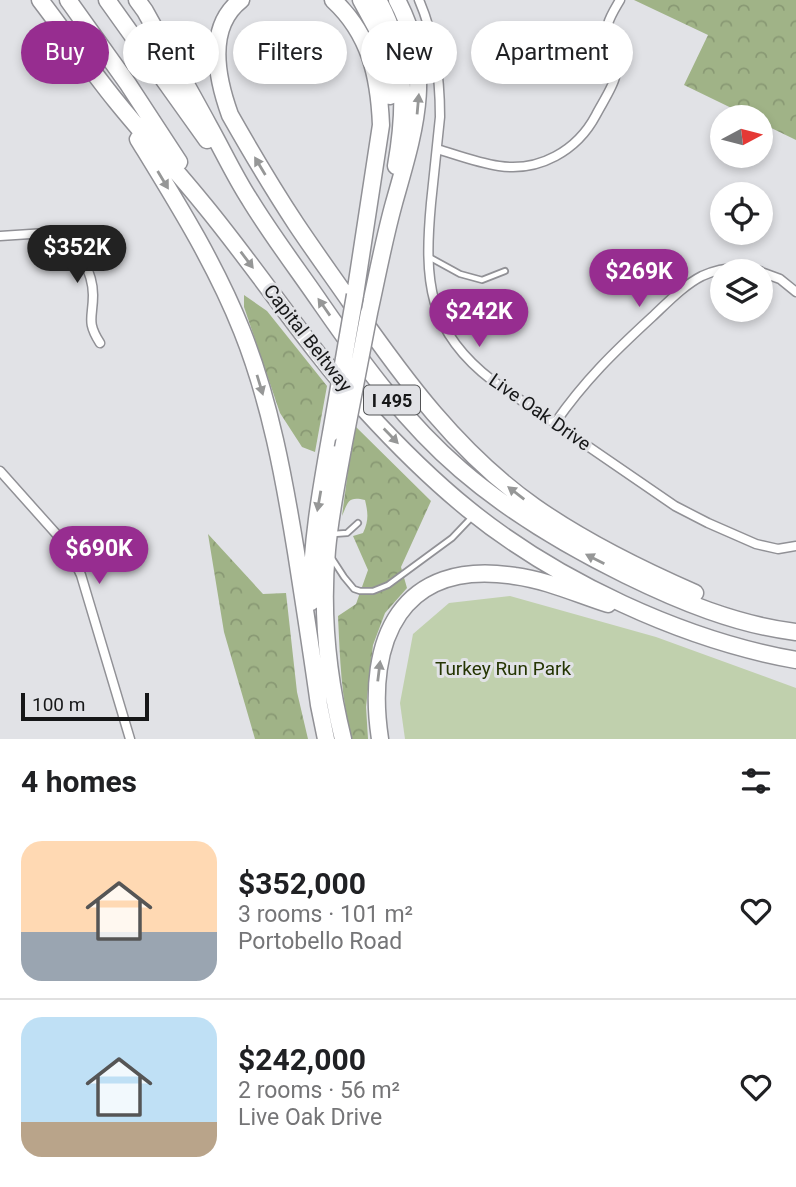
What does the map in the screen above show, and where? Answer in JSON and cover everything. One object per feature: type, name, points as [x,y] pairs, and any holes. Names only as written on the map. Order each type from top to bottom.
[{"type":"highway","name":"Capital Beltway","points":[[40,0],[116,101],[205,206],[365,409],[442,487],[508,538],[572,578],[643,612],[706,637],[748,650],[796,660]]},
{"type":"highway","points":[[68,0],[164,138],[205,206]]},
{"type":"highway","points":[[107,0],[249,199]]},
{"type":"highway","name":"Capital Beltway","points":[[137,0],[249,199],[341,332],[397,406],[430,441],[490,494],[590,557],[652,588],[716,612],[757,625],[796,631]]},
{"type":"highway","points":[[241,0],[224,21],[217,41],[217,68],[222,95],[230,115],[296,224],[392,361],[446,429],[503,482],[565,527],[660,578],[796,631]]},
{"type":"highway","points":[[314,667],[311,621],[316,516],[380,136],[377,79],[369,54],[360,34],[334,0]]},
{"type":"highway","points":[[355,295],[388,126],[390,97],[379,33],[361,0]]},
{"type":"highway","points":[[343,739],[329,666],[326,621],[328,542],[342,448],[398,156],[403,116],[403,83],[397,46],[378,0]]},
{"type":"highway","points":[[369,313],[408,156],[419,94],[413,40],[397,0]]},
{"type":"highway","points":[[116,101],[221,283],[260,383],[284,479],[326,739]]},
{"type":"highway","points":[[380,739],[378,681],[386,638],[398,612],[410,599],[445,578],[476,573],[517,576],[706,637]]},
{"type":"street","name":"Live Oak Drive","points":[[419,0],[429,27],[439,77],[440,117],[428,256],[430,282],[444,326],[457,346],[486,375],[690,515],[769,548],[796,546]]},
{"type":"street","points":[[437,149],[493,165],[516,167],[545,162],[567,150],[590,126],[615,78],[608,25],[620,0]]},
{"type":"street","points":[[0,236],[61,232],[73,243],[91,279],[93,293],[90,320],[92,331],[100,343]]},
{"type":"street","points":[[555,423],[575,395],[609,357],[668,302],[689,285],[710,274]]},
{"type":"street","points":[[773,276],[796,292]]},
{"type":"street","points":[[0,471],[60,537],[75,561],[130,739]]},
{"type":"lane","points":[[428,256],[460,274],[482,280],[505,271]]},
{"type":"lane","points":[[358,523],[328,542],[344,577],[360,592],[373,591],[388,585],[452,538],[475,514]]},
{"type":"green space","points":[[634,0],[796,0],[796,140],[774,129],[774,105],[725,105],[684,85],[708,35]]},
{"type":"green space","points":[[244,295],[267,311],[327,386],[315,452],[302,447],[280,413],[244,307]]},
{"type":"green space","points":[[354,425],[431,501],[401,567],[407,588],[385,613],[373,645],[366,707],[368,739],[352,739],[340,663],[338,616],[356,604],[368,570],[353,536],[363,533],[365,528],[365,500],[349,501],[342,516]]},
{"type":"green space","points":[[208,534],[263,594],[286,593],[297,692],[308,739],[255,739],[224,632]]},
{"type":"green space","name":"Turkey Run Park","points":[[510,596],[656,637],[796,688],[796,739],[405,739],[400,703],[413,634],[449,603]]}]
